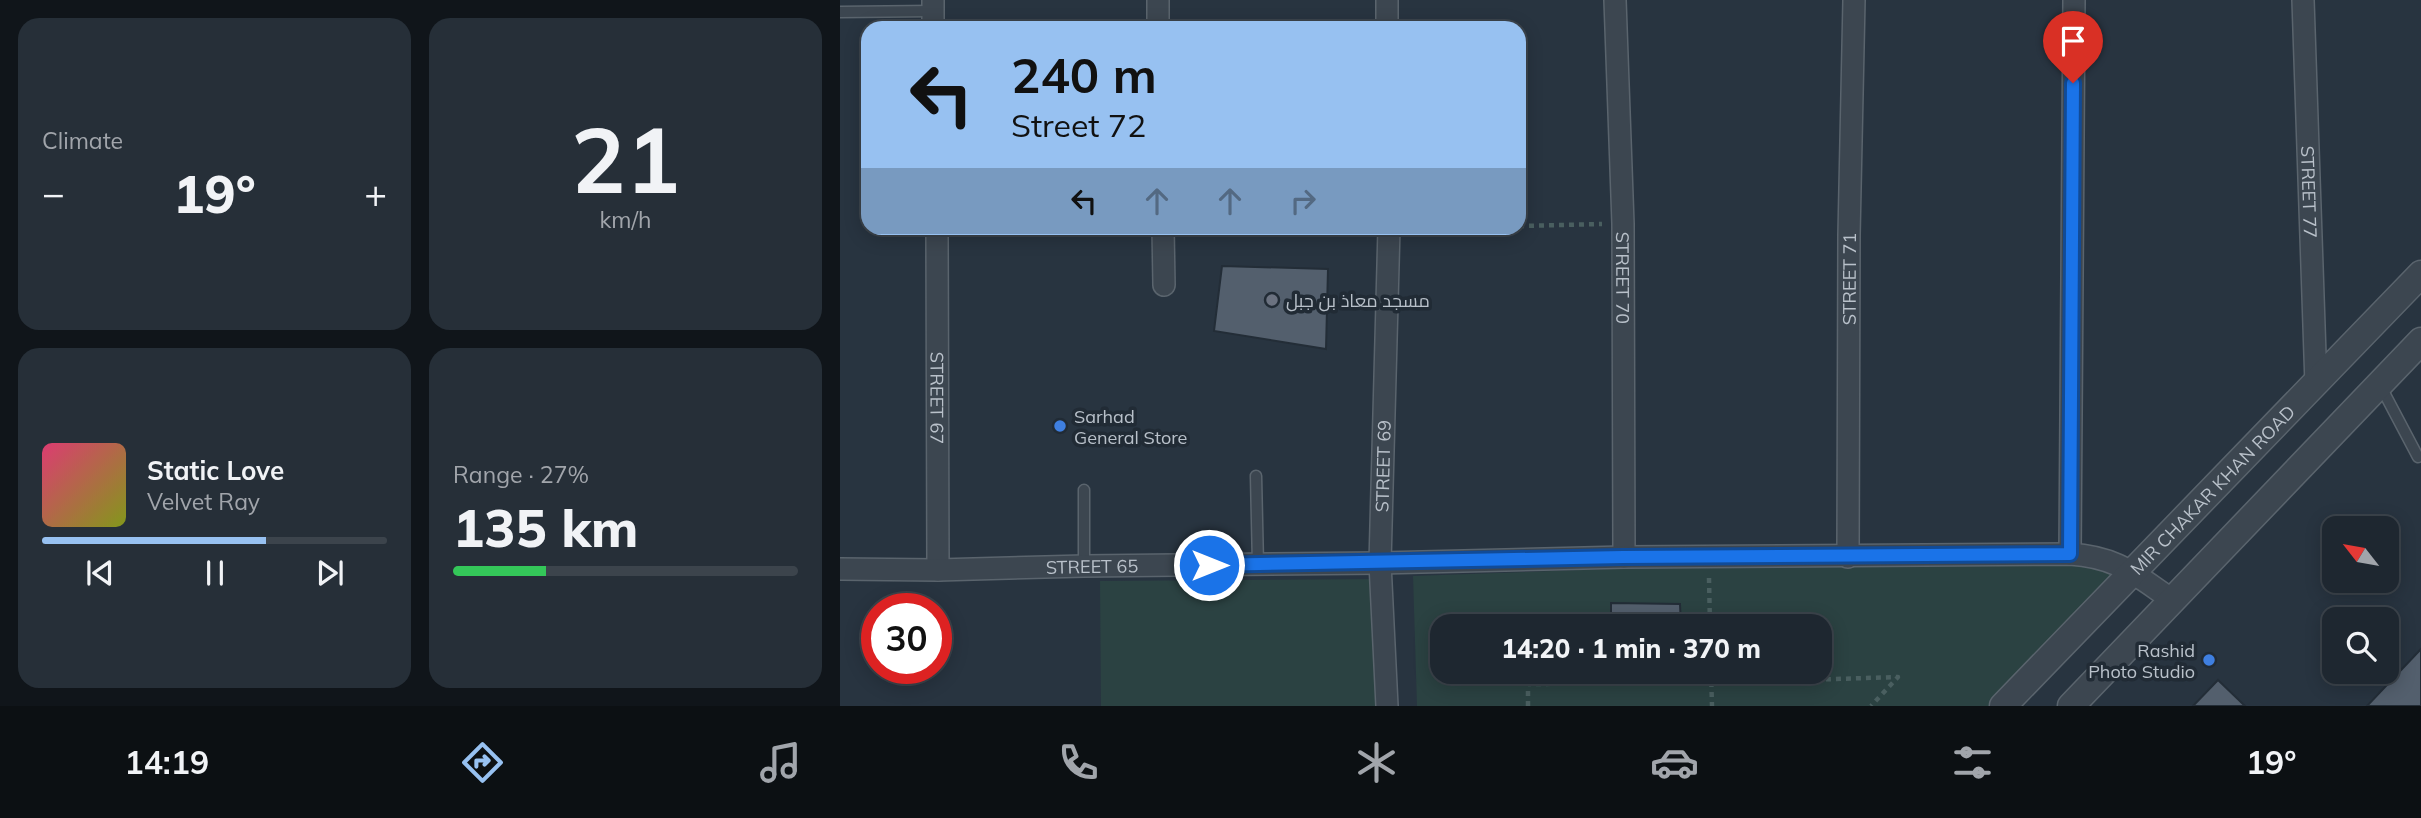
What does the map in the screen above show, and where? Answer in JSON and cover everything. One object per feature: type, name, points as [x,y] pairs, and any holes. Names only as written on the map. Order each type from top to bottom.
[{"type":"street","points":[[1158,0],[1158,21]]},
{"type":"street","points":[[1387,0],[1387,21]]},
{"type":"street","name":"STREET 70","points":[[1615,0],[1623,224],[1623,557]]},
{"type":"street","name":"STREET 71","points":[[1848,557],[1849,235],[1854,0]]},
{"type":"street","points":[[2070,554],[2074,0]]},
{"type":"street","name":"STREET 77","points":[[2303,0],[2316,385]]},
{"type":"street","name":"STREET 67","points":[[937,235],[938,570]]},
{"type":"street","points":[[1163,235],[1164,285]]},
{"type":"street","name":"STREET 69","points":[[1387,706],[1380,563],[1389,235]]},
{"type":"street","name":"MIR CHAKAR KHAN ROAD","points":[[2003,706],[2421,274]]},
{"type":"street","points":[[2071,706],[2421,341]]},
{"type":"street","name":"STREET 65","points":[[840,569],[938,570],[1623,557],[2070,554],[2103,558],[2132,573],[2171,599]]},
{"type":"lane","points":[[840,12],[933,13]]},
{"type":"lane","points":[[2379,384],[2418,457]]},
{"type":"lane","points":[[1256,476],[1258,565]]},
{"type":"lane","points":[[1084,490],[1084,566]]},
{"type":"path","points":[[1526,226],[1623,224]]},
{"type":"path","points":[[1709,556],[1710,614]]},
{"type":"path","points":[[1832,679],[1898,677],[1871,706]]},
{"type":"path","points":[[1528,684],[1528,706]]},
{"type":"path","points":[[1712,684],[1712,706]]},
{"type":"green space","points":[[2084,552],[2122,575],[2000,706],[1417,706],[1413,576]]},
{"type":"green space","points":[[1386,579],[1390,706],[1101,706],[1100,581]]},
{"type":"building","name":"مسجد معاذ بن جبل","points":[[1222,266],[1328,269],[1326,349],[1214,331]]},
{"type":"building","points":[[1611,603],[1680,604],[1680,614],[1611,614]]},
{"type":"building","points":[[2421,649],[2421,706],[2367,706],[2388,684],[2399,684],[2399,672]]},
{"type":"building","points":[[2218,680],[2245,706],[2193,706]]},
{"type":"place","name":"مسجد معاذ بن جبل","points":[[1272,300]]},
{"type":"place","name":"Sarhad General Store","points":[[1060,426]]},
{"type":"place","name":"Rashid Photo Studio","points":[[2209,660]]},
{"type":"route","points":[[1209,565],[1623,557],[2070,554],[2073,83]]}]
